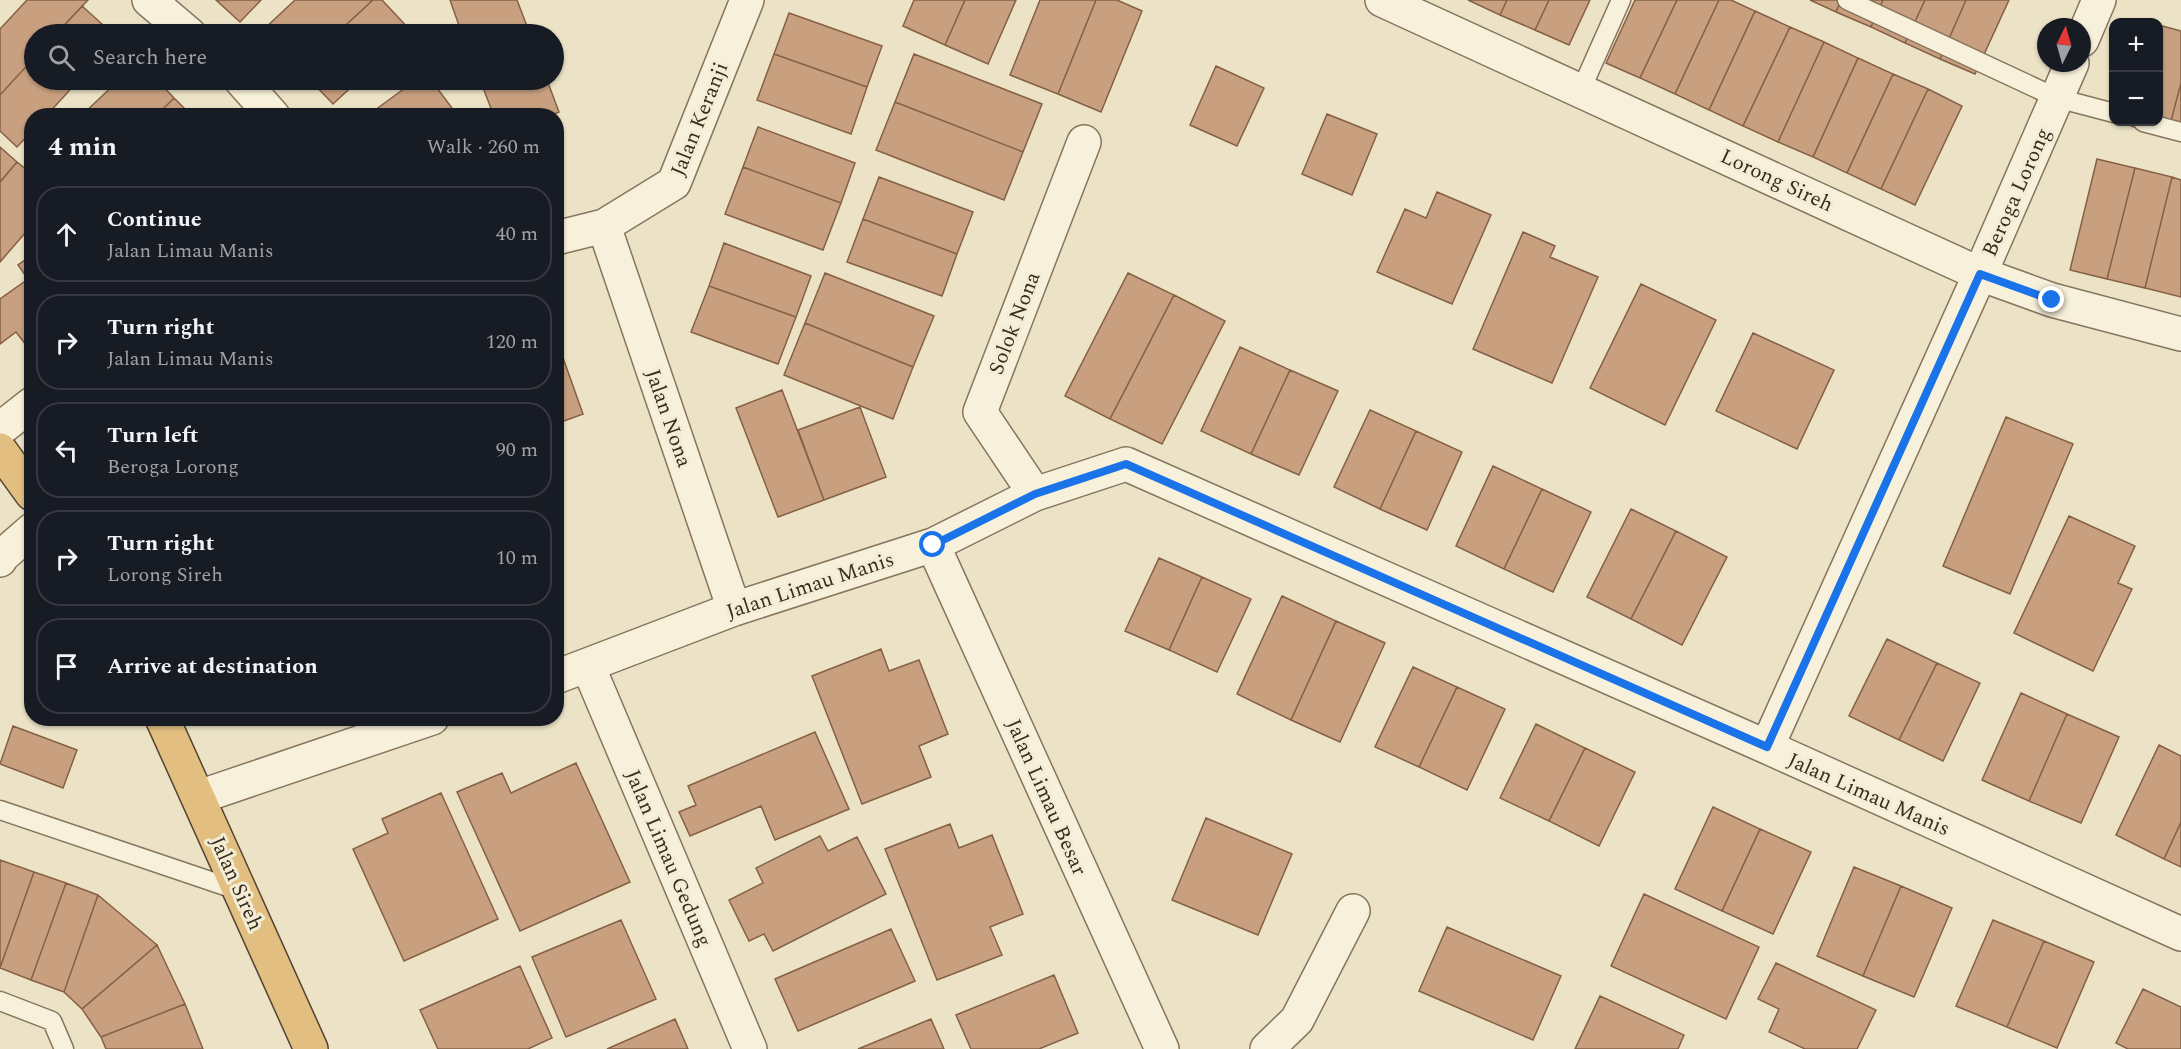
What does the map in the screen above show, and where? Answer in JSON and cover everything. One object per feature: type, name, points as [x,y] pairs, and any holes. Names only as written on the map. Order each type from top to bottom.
[{"type":"highway","points":[[0,450],[24,483]]},
{"type":"highway","name":"Jalan Sireh","points":[[166,726],[310,1049]]},
{"type":"street","points":[[149,0],[177,24]]},
{"type":"street","name":"Jalan Keranji","points":[[564,236],[604,226],[674,183],[747,0]]},
{"type":"street","name":"Lorong Sireh","points":[[1382,0],[1980,274],[2052,300],[2181,334]]},
{"type":"street","points":[[2091,19],[2099,0]]},
{"type":"street","name":"Beroga Lorong","points":[[1767,747],[1980,274],[2068,72]]},
{"type":"street","points":[[250,90],[266,108]]},
{"type":"street","name":"Solok Nona","points":[[1035,494],[980,412],[1084,142]]},
{"type":"street","name":"Jalan Nona","points":[[604,226],[734,609]]},
{"type":"street","points":[[0,429],[24,410]]},
{"type":"street","name":"Jalan Limau Manis","points":[[564,674],[734,609],[933,545],[1035,494],[1126,464],[1767,747],[2181,934]]},
{"type":"street","points":[[0,560],[24,537]]},
{"type":"street","name":"Jalan Limau Besar","points":[[933,545],[1162,1049]]},
{"type":"street","name":"Jalan Limau Gedung","points":[[588,666],[750,1049]]},
{"type":"street","points":[[199,797],[408,726]]},
{"type":"street","points":[[1268,1049],[1297,1020],[1353,911]]},
{"type":"lane","points":[[1581,90],[1622,0]]},
{"type":"lane","points":[[1847,0],[2057,98],[2109,112]]},
{"type":"lane","points":[[2158,126],[2181,132]]},
{"type":"lane","points":[[0,810],[241,891]]},
{"type":"lane","points":[[0,1000],[52,1021],[64,1049]]},
{"type":"building","points":[[27,0],[88,0],[65,24],[24,24],[24,69],[0,95],[0,29]]},
{"type":"building","points":[[216,0],[261,0],[240,22]]},
{"type":"building","points":[[295,0],[373,0],[347,24],[269,24]]},
{"type":"building","points":[[373,0],[382,0],[404,24],[347,24]]},
{"type":"building","points":[[450,0],[517,0],[526,24],[458,24]]},
{"type":"building","points":[[914,0],[965,0],[945,45],[903,26]]},
{"type":"building","points":[[965,0],[1016,0],[988,64],[945,45]]},
{"type":"building","points":[[1040,0],[1096,0],[1058,94],[1010,75]]},
{"type":"building","points":[[1096,0],[1117,0],[1142,11],[1101,112],[1058,94]]},
{"type":"building","points":[[1468,0],[1507,0],[1500,15]]},
{"type":"building","points":[[1507,0],[1549,0],[1535,30],[1500,15]]},
{"type":"building","points":[[1549,0],[1590,0],[1569,45],[1535,30]]},
{"type":"building","points":[[1635,0],[1677,0],[1640,78],[1606,63]]},
{"type":"building","points":[[1677,0],[1719,0],[1675,94],[1640,78]]},
{"type":"building","points":[[1719,0],[1731,0],[1755,11],[1709,110],[1675,94]]},
{"type":"building","points":[[1810,0],[1841,0],[1836,12]]},
{"type":"building","points":[[1841,0],[1883,0],[1871,27],[1836,12]]},
{"type":"building","points":[[1883,0],[1925,0],[1905,43],[1871,27]]},
{"type":"building","points":[[1925,0],[1966,0],[1940,59],[1905,43]]},
{"type":"building","points":[[1966,0],[2009,0],[1975,74],[1940,59]]},
{"type":"building","points":[[82,6],[102,24],[65,24]]},
{"type":"building","points":[[1755,11],[1790,27],[1743,126],[1709,110]]},
{"type":"building","points":[[789,13],[882,46],[867,87],[774,54]]},
{"type":"building","points":[[2163,26],[2181,31],[2181,83],[2167,136],[2131,126],[2163,126]]},
{"type":"building","points":[[1790,27],[1824,42],[1778,142],[1743,126]]},
{"type":"building","points":[[1824,42],[1858,58],[1813,157],[1778,142]]},
{"type":"building","points":[[774,54],[867,87],[851,134],[757,100]]},
{"type":"building","points":[[914,54],[1042,104],[1023,152],[895,102]]},
{"type":"building","points":[[1858,58],[1893,74],[1847,173],[1813,157]]},
{"type":"building","points":[[1216,66],[1264,88],[1237,146],[1190,125]]},
{"type":"building","points":[[24,69],[24,90],[70,90],[53,108],[24,108],[24,140],[17,147],[0,131],[0,95]]},
{"type":"building","points":[[1893,74],[1928,89],[1881,189],[1847,173]]},
{"type":"building","points":[[2181,83],[2181,139],[2167,136]]},
{"type":"building","points":[[1928,89],[1962,106],[1915,205],[1881,189]]},
{"type":"building","points":[[108,90],[166,90],[174,98],[164,108],[89,108]]},
{"type":"building","points":[[320,90],[348,90],[333,104]]},
{"type":"building","points":[[402,90],[438,90],[452,108],[378,108]]},
{"type":"building","points":[[484,90],[551,90],[558,108],[491,108]]},
{"type":"building","points":[[174,98],[184,108],[164,108]]},
{"type":"building","points":[[895,102],[1023,152],[1004,200],[876,150]]},
{"type":"building","points":[[1327,114],[1377,134],[1352,195],[1302,174]]},
{"type":"building","points":[[758,127],[855,163],[841,203],[743,167]]},
{"type":"building","points":[[0,147],[17,162],[0,182]]},
{"type":"building","points":[[2097,159],[2135,168],[2107,279],[2070,270]]},
{"type":"building","points":[[17,162],[24,168],[24,234],[0,262],[0,182]]},
{"type":"building","points":[[743,167],[841,203],[823,250],[725,214]]},
{"type":"building","points":[[2135,168],[2172,177],[2145,288],[2107,279]]},
{"type":"building","points":[[879,177],[973,212],[957,254],[863,219]]},
{"type":"building","points":[[2172,177],[2181,180],[2181,297],[2145,288]]},
{"type":"building","points":[[1437,192],[1491,215],[1452,304],[1377,272],[1405,209],[1426,218]]},
{"type":"building","points":[[863,219],[957,254],[942,296],[847,262]]},
{"type":"building","points":[[1523,232],[1555,246],[1550,257],[1598,277],[1552,383],[1473,349]]},
{"type":"building","points":[[724,243],[811,276],[796,317],[709,286]]},
{"type":"building","points":[[24,261],[24,273],[18,265]]},
{"type":"building","points":[[825,273],[934,316],[913,367],[805,323]]},
{"type":"building","points":[[1128,273],[1174,295],[1110,419],[1065,396]]},
{"type":"building","points":[[24,282],[24,342],[16,332],[0,344],[0,299]]},
{"type":"building","points":[[1641,284],[1716,320],[1665,425],[1590,388]]},
{"type":"building","points":[[709,286],[796,317],[778,364],[691,332]]},
{"type":"building","points":[[1174,295],[1225,321],[1162,444],[1110,419]]},
{"type":"building","points":[[805,323],[913,367],[893,419],[784,375]]},
{"type":"building","points":[[1753,333],[1834,370],[1797,449],[1716,411]]},
{"type":"building","points":[[1240,347],[1290,370],[1251,454],[1201,431]]},
{"type":"building","points":[[564,361],[583,414],[564,421]]},
{"type":"building","points":[[1290,370],[1338,391],[1299,475],[1251,454]]},
{"type":"building","points":[[782,390],[824,500],[778,517],[736,408]]},
{"type":"building","points":[[860,407],[886,477],[824,500],[798,430]]},
{"type":"building","points":[[1370,410],[1416,431],[1380,509],[1334,487]]},
{"type":"building","points":[[2006,417],[2073,444],[2010,594],[1943,566]]},
{"type":"building","points":[[1416,431],[1462,452],[1427,530],[1380,509]]},
{"type":"building","points":[[1493,466],[1542,489],[1504,569],[1456,546]]},
{"type":"building","points":[[1542,489],[1591,512],[1553,592],[1504,569]]},
{"type":"building","points":[[1631,509],[1676,531],[1631,619],[1587,597]]},
{"type":"building","points":[[2069,516],[2135,546],[2118,583],[2132,589],[2093,671],[2014,633]]},
{"type":"building","points":[[1676,531],[1727,557],[1682,645],[1631,619]]},
{"type":"building","points":[[1159,558],[1202,577],[1169,650],[1125,631]]},
{"type":"building","points":[[1202,577],[1251,599],[1217,672],[1169,650]]},
{"type":"building","points":[[1282,596],[1336,621],[1291,720],[1237,694]]},
{"type":"building","points":[[1336,621],[1385,643],[1340,742],[1291,720]]},
{"type":"building","points":[[1887,639],[1937,663],[1899,740],[1849,716]]},
{"type":"building","points":[[881,649],[889,671],[919,660],[948,734],[919,746],[931,777],[862,804],[812,676]]},
{"type":"building","points":[[1937,663],[1980,683],[1943,761],[1899,740]]},
{"type":"building","points":[[1413,667],[1457,687],[1419,767],[1375,747]]},
{"type":"building","points":[[1457,687],[1505,709],[1467,790],[1419,767]]},
{"type":"building","points":[[2021,693],[2067,714],[2029,801],[1982,780]]},
{"type":"building","points":[[2067,714],[2119,737],[2081,823],[2029,801]]},
{"type":"building","points":[[1536,724],[1585,748],[1549,821],[1500,798]]},
{"type":"building","points":[[13,726],[77,750],[63,788],[0,764]]},
{"type":"building","points":[[815,732],[849,809],[775,840],[761,806],[690,836],[679,812],[696,805],[688,786]]},
{"type":"building","points":[[2159,745],[2181,756],[2181,822],[2164,859],[2116,835]]},
{"type":"building","points":[[1585,748],[1635,772],[1599,846],[1549,821]]},
{"type":"building","points":[[576,763],[630,882],[520,931],[457,792],[502,773],[511,793]]},
{"type":"building","points":[[441,793],[498,919],[404,961],[353,849],[388,833],[382,819]]},
{"type":"building","points":[[1713,807],[1760,829],[1722,911],[1675,889]]},
{"type":"building","points":[[1206,818],[1292,854],[1258,935],[1172,900]]},
{"type":"building","points":[[2181,822],[2181,867],[2164,859]]},
{"type":"building","points":[[950,824],[959,848],[992,835],[1023,914],[990,927],[1002,955],[937,980],[885,849]]},
{"type":"building","points":[[1760,829],[1811,852],[1773,934],[1722,911]]},
{"type":"building","points":[[820,836],[828,851],[857,837],[886,894],[773,951],[764,934],[749,941],[729,900],[763,883],[756,868]]},
{"type":"building","points":[[0,860],[34,872],[0,968]]},
{"type":"building","points":[[1854,867],[1901,886],[1863,976],[1817,956]]},
{"type":"building","points":[[34,872],[66,883],[31,980],[0,968]]},
{"type":"building","points":[[66,883],[98,895],[64,992],[31,980]]},
{"type":"building","points":[[1901,886],[1952,908],[1914,997],[1863,976]]},
{"type":"building","points":[[1644,894],[1759,947],[1726,1019],[1611,966]]},
{"type":"building","points":[[98,895],[157,945],[82,1009],[64,992]]},
{"type":"building","points":[[621,920],[656,999],[566,1037],[532,957]]},
{"type":"building","points":[[1993,920],[2044,941],[2007,1027],[1956,1006]]},
{"type":"building","points":[[1447,927],[1561,976],[1533,1040],[1419,991]]},
{"type":"building","points":[[891,929],[915,981],[798,1031],[775,979]]},
{"type":"building","points":[[2044,941],[2094,962],[2057,1048],[2007,1027]]},
{"type":"building","points":[[157,945],[185,1004],[101,1037],[82,1009]]},
{"type":"building","points":[[1776,963],[1876,1010],[1857,1049],[1805,1049],[1769,1032],[1779,1009],[1758,999]]},
{"type":"building","points":[[520,966],[552,1038],[528,1049],[438,1049],[420,1010]]},
{"type":"building","points":[[1054,975],[1078,1033],[1039,1049],[971,1049],[956,1015]]},
{"type":"building","points":[[2143,989],[2181,1007],[2181,1049],[2128,1049],[2116,1043]]},
{"type":"building","points":[[1600,996],[1684,1035],[1678,1049],[1575,1049]]},
{"type":"building","points":[[185,1004],[203,1049],[106,1049],[101,1037]]},
{"type":"building","points":[[675,1019],[688,1049],[607,1049]]},
{"type":"building","points":[[931,1019],[944,1049],[858,1049]]},
{"type":"route","points":[[933,545],[1035,494],[1126,464],[1767,747],[1980,274],[2052,300]]}]
